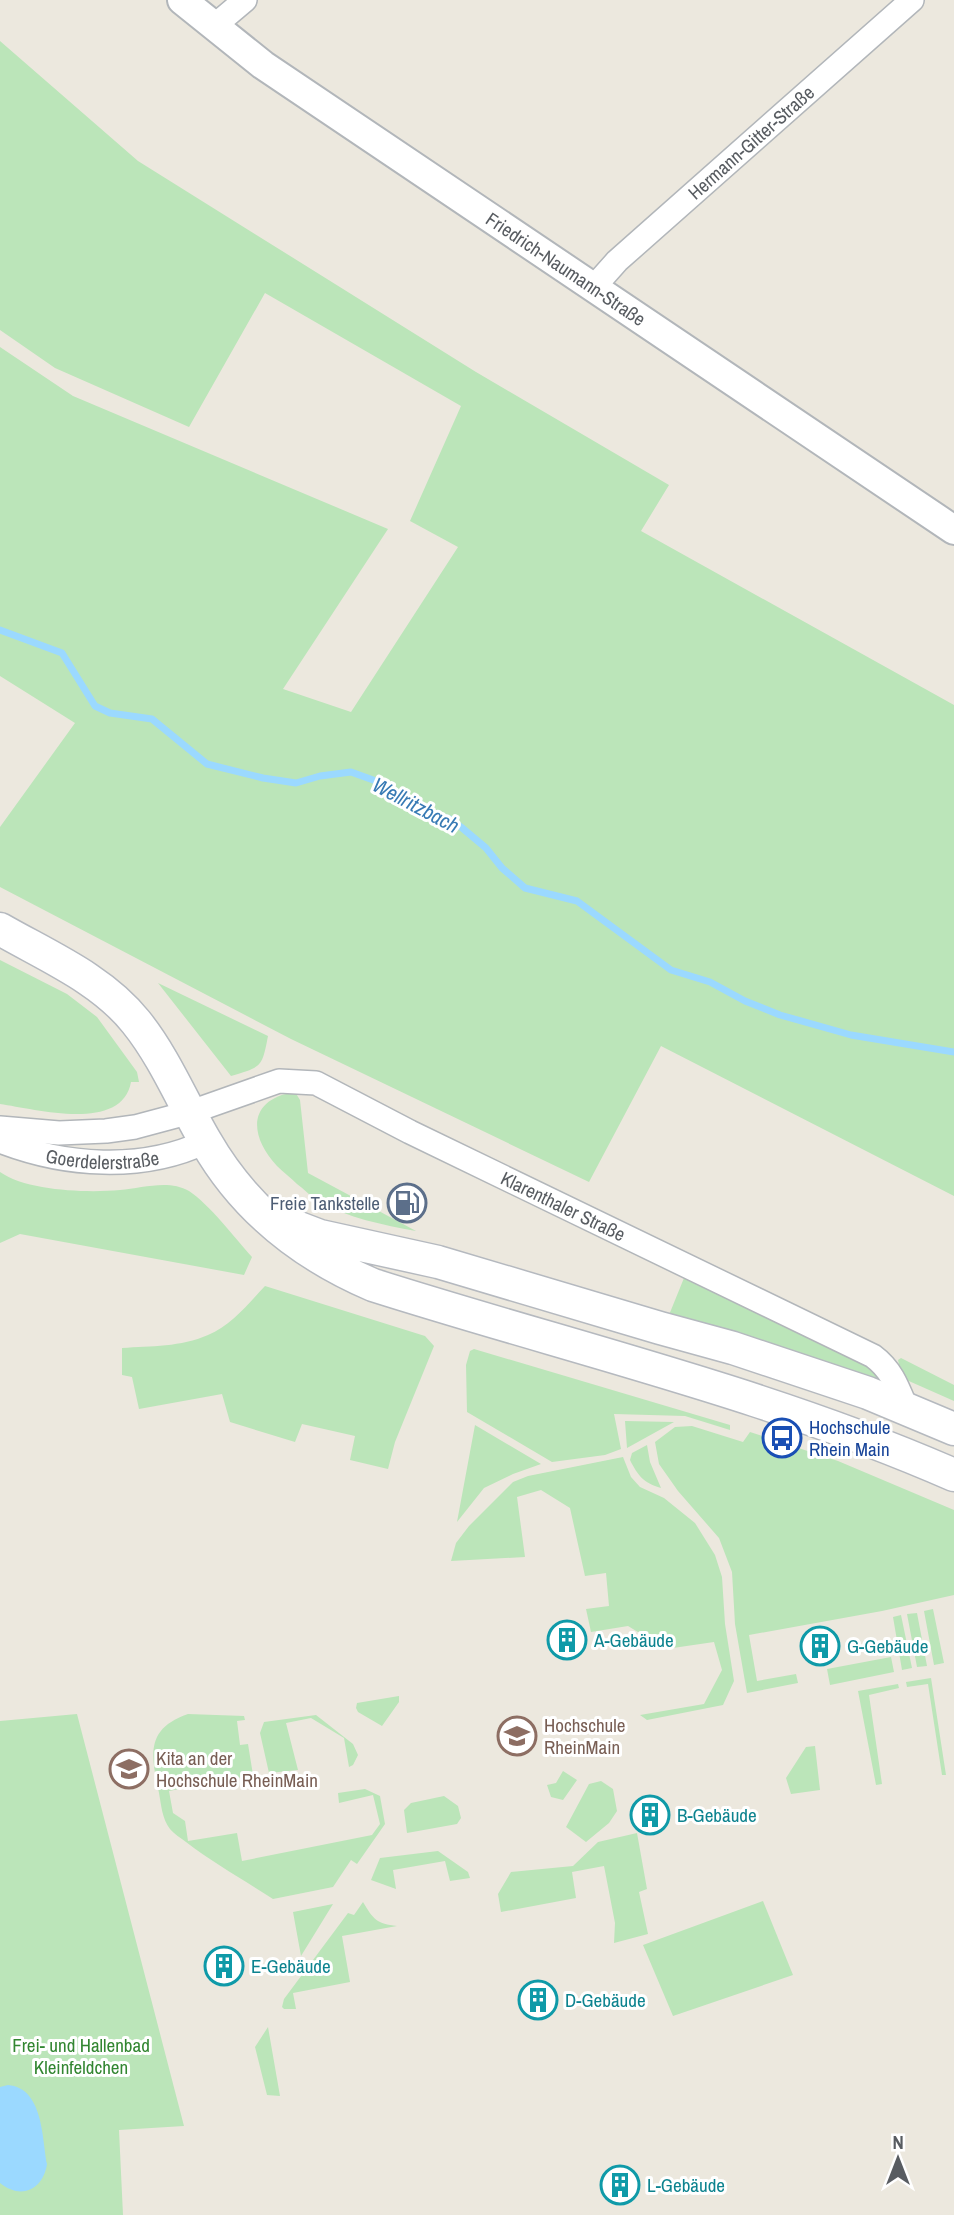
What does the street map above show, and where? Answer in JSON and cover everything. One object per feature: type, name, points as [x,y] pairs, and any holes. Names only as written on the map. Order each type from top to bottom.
[{"type":"main road","points":[[0,929],[79,974],[122,1008],[141,1029],[191,1112],[205,1142],[246,1199],[311,1254],[373,1285],[678,1375],[802,1415],[856,1434],[954,1475]]},
{"type":"main road","points":[[246,1199],[270,1215],[320,1236],[438,1262],[733,1348],[868,1393],[954,1429]]},
{"type":"street","name":"Friedrich-Naumann-Straße","points":[[182,0],[263,65],[954,530]]},
{"type":"street","points":[[213,27],[245,0]]},
{"type":"street","name":"Hermann-Gitter-Straße","points":[[593,288],[617,261],[912,0]]},
{"type":"street","name":"Klarenthaler Straße","points":[[191,1112],[279,1082],[316,1083],[410,1132],[873,1356],[885,1365],[907,1410]]},
{"type":"street","name":"Goerdelerstraße","points":[[0,1128],[59,1133],[106,1131],[135,1127],[191,1112]]},
{"type":"street","name":"Goerdelerstraße","points":[[0,1141],[50,1156],[111,1162],[163,1157],[189,1150],[205,1142]]},
{"type":"green space","points":[[0,41],[138,161],[476,372],[669,485],[641,531],[954,705],[954,1196],[661,1046],[589,1182],[291,1039],[0,887],[0,827],[75,723],[0,676],[0,347],[73,396],[388,529],[283,689],[351,712],[458,547],[410,521],[461,406],[265,293],[189,427],[55,368],[0,330]]},
{"type":"green space","points":[[0,960],[67,994],[97,1017],[137,1072],[139,1082],[131,1082],[124,1098],[112,1108],[95,1113],[75,1114],[0,1104]]},
{"type":"green space","points":[[158,983],[268,1036],[259,1064],[255,1068],[231,1076]]},
{"type":"green space","points":[[295,1092],[300,1100],[308,1173],[416,1231],[366,1220],[329,1207],[312,1197],[277,1166],[261,1142],[258,1120],[261,1110],[268,1102]]},
{"type":"green space","points":[[0,1172],[41,1187],[75,1191],[120,1190],[155,1185],[181,1187],[205,1204],[252,1257],[244,1275],[20,1234],[0,1243]]},
{"type":"green space","points":[[684,1278],[874,1363],[885,1381],[669,1315]]},
{"type":"green space","points":[[265,1286],[425,1336],[434,1346],[395,1442],[388,1469],[350,1460],[355,1436],[302,1424],[295,1442],[230,1422],[222,1394],[139,1409],[132,1377],[122,1375],[122,1348],[177,1344],[208,1335],[232,1320]]},
{"type":"green space","points":[[474,1349],[730,1425],[730,1430],[685,1416],[614,1414],[621,1449],[605,1455],[552,1462],[467,1412],[466,1365],[470,1351]]},
{"type":"green space","points":[[901,1358],[954,1385],[954,1401],[902,1378],[898,1360]]},
{"type":"green space","points":[[625,1421],[674,1422],[627,1448]]},
{"type":"green space","points":[[475,1425],[541,1464],[484,1488],[457,1522]]},
{"type":"green space","points":[[692,1426],[743,1442],[750,1432],[838,1461],[954,1510],[954,1595],[749,1635],[757,1681],[796,1674],[798,1683],[747,1693],[735,1624],[732,1572],[719,1538],[678,1491],[659,1464],[655,1442],[675,1427]]},
{"type":"green space","points":[[647,1445],[650,1462],[661,1488],[642,1478],[630,1460],[632,1453]]},
{"type":"green space","points":[[623,1457],[631,1477],[640,1487],[664,1498],[695,1523],[715,1555],[722,1577],[725,1624],[734,1681],[723,1705],[647,1720],[640,1715],[704,1704],[722,1670],[714,1642],[666,1649],[628,1626],[591,1632],[586,1609],[609,1606],[606,1573],[585,1576],[570,1508],[541,1490],[517,1497],[525,1557],[451,1561],[456,1543],[469,1526],[513,1482],[528,1476]]},
{"type":"green space","points":[[933,1609],[944,1663],[934,1665],[924,1611]]},
{"type":"green space","points":[[917,1613],[927,1666],[917,1667],[907,1614]]},
{"type":"green space","points":[[901,1615],[912,1668],[902,1670],[893,1617]]},
{"type":"green space","points":[[891,1657],[894,1672],[830,1685],[827,1669]]},
{"type":"green space","points":[[931,1678],[946,1775],[942,1775],[928,1684],[907,1687],[906,1682]]},
{"type":"green space","points":[[898,1684],[899,1688],[869,1695],[882,1784],[876,1785],[858,1691]]},
{"type":"green space","points":[[399,1696],[399,1702],[382,1726],[358,1712],[356,1708],[357,1703]]},
{"type":"green space","name":"Frei- und Hallenbad Kleinfeldchen","points":[[77,1714],[184,2126],[119,2130],[123,2215],[0,2215],[0,1721]]},
{"type":"green space","points":[[188,1714],[244,1716],[245,1720],[237,1721],[240,1745],[248,1744],[253,1775],[169,1791],[173,1813],[185,1821],[188,1841],[237,1833],[242,1861],[372,1835],[380,1824],[373,1795],[339,1803],[338,1793],[365,1789],[380,1796],[385,1824],[357,1864],[351,1860],[333,1887],[273,1899],[173,1833],[162,1811],[154,1767],[154,1745],[164,1727]]},
{"type":"green space","points":[[316,1715],[353,1744],[358,1755],[353,1765],[349,1767],[344,1738],[311,1718],[286,1723],[298,1770],[269,1773],[260,1733],[264,1722]]},
{"type":"green space","points":[[815,1746],[820,1790],[791,1794],[786,1778],[806,1747]]},
{"type":"green space","points":[[563,1771],[577,1780],[563,1800],[551,1797],[547,1785],[556,1783]]},
{"type":"green space","points":[[601,1781],[613,1789],[617,1811],[609,1823],[586,1842],[566,1827],[589,1784]]},
{"type":"green space","points":[[444,1796],[458,1806],[461,1818],[457,1824],[407,1833],[404,1810],[411,1803]]},
{"type":"green space","points":[[637,1833],[647,1889],[639,1892],[648,1934],[614,1943],[615,1923],[604,1866],[572,1872],[576,1898],[501,1912],[498,1894],[511,1872],[573,1866],[598,1842]]},
{"type":"green space","points":[[438,1851],[468,1872],[470,1878],[450,1881],[445,1861],[393,1870],[396,1889],[371,1880],[380,1858]]},
{"type":"green space","points":[[763,1901],[793,1975],[673,2016],[643,1945]]},
{"type":"green space","points":[[363,1902],[376,1920],[397,1926],[342,1936],[350,1982],[293,1993],[296,2009],[284,2009],[284,1999],[348,1913],[354,1915]]},
{"type":"green space","points":[[333,1904],[301,1956],[293,1912]]},
{"type":"green space","points":[[268,2027],[280,2096],[267,2095],[255,2047]]},
{"type":"water","points":[[8,2085],[20,2088],[28,2095],[39,2116],[47,2164],[41,2180],[30,2190],[16,2191],[0,2183],[0,2087]]},
{"type":"waterway","name":"Wellritzbach","points":[[0,630],[62,653],[95,706],[110,713],[152,719],[207,764],[296,783],[320,776],[351,772],[387,785],[421,811],[450,819],[461,827],[525,888],[577,901],[671,970],[710,982],[745,1001],[780,1015],[851,1035],[954,1052]]},
{"type":"place","name":"Freie Tankstelle","points":[[407,1203]]},
{"type":"place","name":"Hochschule Rhein Main","points":[[782,1438]]},
{"type":"place","name":"A-Gebäude","points":[[567,1640]]},
{"type":"place","name":"G-Gebäude","points":[[820,1646]]},
{"type":"place","name":"Hochschule RheinMain","points":[[517,1736]]},
{"type":"place","name":"Kita an der Hochschule RheinMain","points":[[129,1769]]},
{"type":"place","name":"B-Gebäude","points":[[650,1815]]},
{"type":"place","name":"E-Gebäude","points":[[224,1966]]},
{"type":"place","name":"D-Gebäude","points":[[538,2000]]},
{"type":"place","name":"L-Gebäude","points":[[620,2185]]}]
